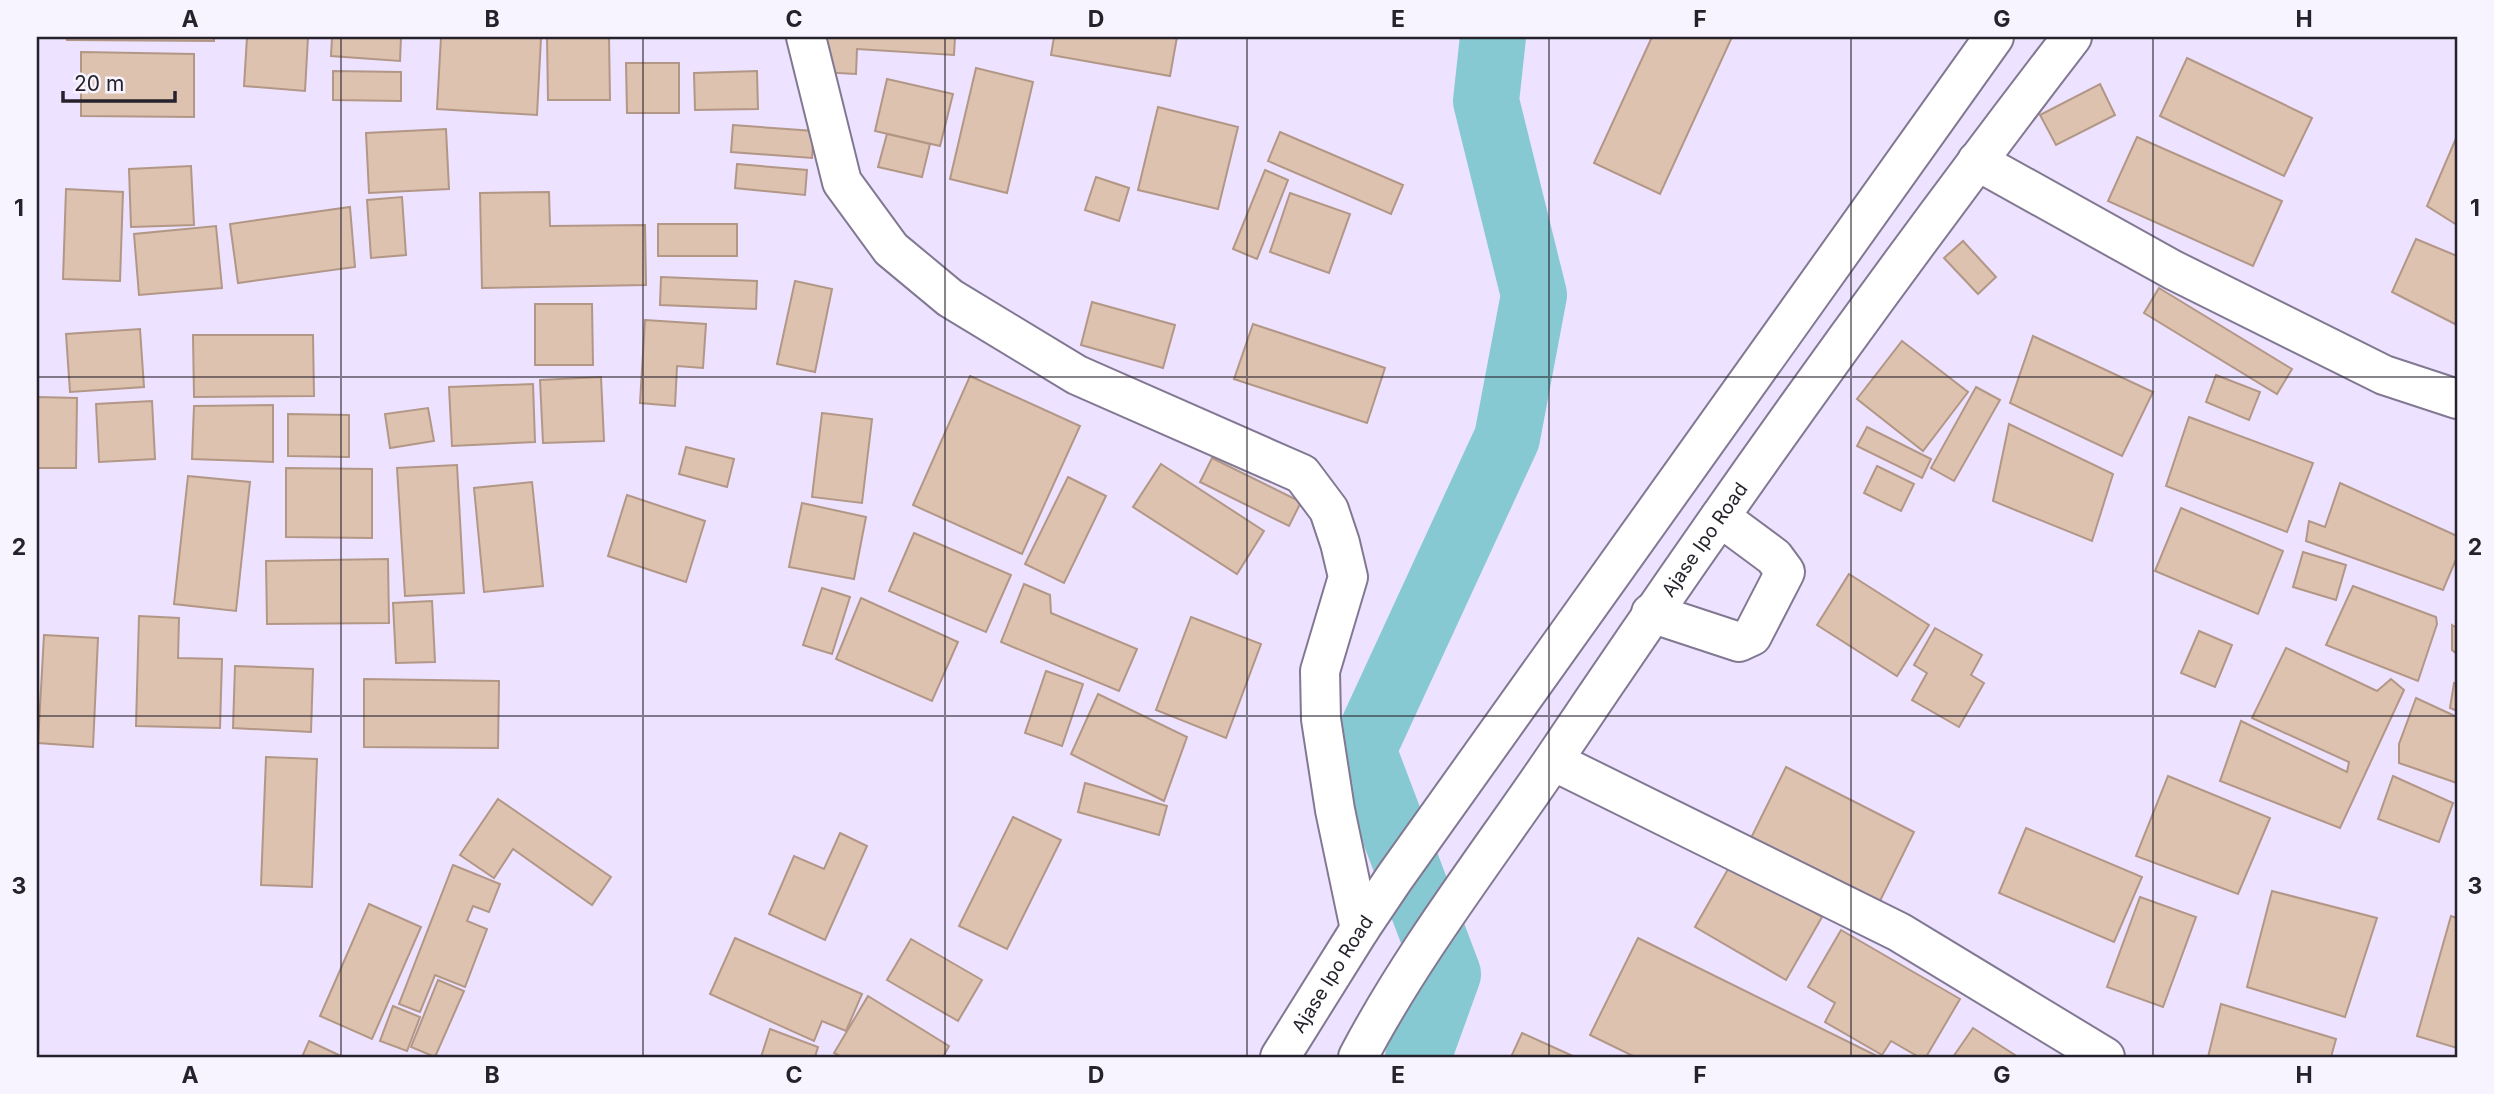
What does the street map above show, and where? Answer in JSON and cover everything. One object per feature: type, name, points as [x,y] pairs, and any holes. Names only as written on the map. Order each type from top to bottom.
[{"type":"main road","points":[[806,37],[842,182],[891,250],[950,298],[1077,375],[1302,474],[1329,510],[1348,577],[1320,671],[1321,719],[1335,810],[1360,929]]},
{"type":"main road","name":"Ajase Ipo Road","points":[[1280,1057],[1395,877],[1994,37]]},
{"type":"main road","name":"Ajase Ipo Road","points":[[1358,1057],[1437,930],[1651,613],[1977,161],[2072,37]]},
{"type":"main road","points":[[1977,161],[2173,270],[2384,375],[2457,399]]},
{"type":"main road","points":[[1651,613],[1739,642],[1752,636],[1785,572],[1774,556],[1720,517]]},
{"type":"main road","points":[[1553,761],[1899,932],[2105,1057]]},
{"type":"building","points":[[67,37],[214,37],[214,41],[67,40]]},
{"type":"building","points":[[247,37],[308,37],[305,91],[244,86]]},
{"type":"building","points":[[332,37],[401,37],[400,61],[331,56]]},
{"type":"building","points":[[441,37],[541,38],[537,115],[437,109]]},
{"type":"building","points":[[547,37],[609,37],[610,100],[548,100]]},
{"type":"building","points":[[821,37],[955,37],[954,55],[857,49],[856,74],[819,72]]},
{"type":"building","points":[[1054,37],[1177,37],[1170,76],[1051,55]]},
{"type":"building","points":[[1652,37],[1732,37],[1660,194],[1594,163]]},
{"type":"building","points":[[81,52],[194,54],[194,117],[81,116]]},
{"type":"building","points":[[2187,58],[2312,118],[2284,176],[2160,116]]},
{"type":"building","points":[[626,63],[679,63],[679,113],[627,113]]},
{"type":"building","points":[[976,68],[1033,82],[1007,193],[950,179]]},
{"type":"building","points":[[333,71],[401,72],[401,101],[333,100]]},
{"type":"building","points":[[757,71],[758,109],[695,110],[694,73]]},
{"type":"building","points":[[887,79],[953,94],[940,146],[875,131]]},
{"type":"building","points":[[2100,84],[2115,115],[2056,145],[2040,115]]},
{"type":"building","points":[[1158,107],[1238,127],[1218,209],[1138,190]]},
{"type":"building","points":[[733,125],[814,131],[812,158],[731,152]]},
{"type":"building","points":[[446,129],[449,189],[369,193],[366,133]]},
{"type":"building","points":[[1280,132],[1403,185],[1391,214],[1268,161]]},
{"type":"building","points":[[887,134],[930,144],[922,177],[878,167]]},
{"type":"building","points":[[2457,136],[2457,225],[2427,206]]},
{"type":"building","points":[[2137,137],[2282,201],[2253,266],[2108,201]]},
{"type":"building","points":[[737,164],[807,170],[805,195],[735,188]]},
{"type":"building","points":[[191,166],[194,225],[131,227],[129,169]]},
{"type":"building","points":[[1265,170],[1288,180],[1257,259],[1233,249]]},
{"type":"building","points":[[1096,177],[1129,188],[1119,221],[1085,210]]},
{"type":"building","points":[[66,189],[123,192],[120,281],[63,279]]},
{"type":"building","points":[[549,192],[550,226],[645,225],[646,285],[482,288],[480,193]]},
{"type":"building","points":[[1290,193],[1350,214],[1329,273],[1270,252]]},
{"type":"building","points":[[402,197],[406,255],[371,258],[367,200]]},
{"type":"building","points":[[350,207],[355,267],[238,283],[230,224]]},
{"type":"building","points":[[658,224],[737,224],[737,256],[658,256]]},
{"type":"building","points":[[216,226],[222,288],[139,295],[134,234]]},
{"type":"building","points":[[2416,239],[2457,256],[2457,325],[2392,292]]},
{"type":"building","points":[[1963,241],[1996,277],[1978,294],[1944,258]]},
{"type":"building","points":[[661,277],[757,281],[756,309],[660,305]]},
{"type":"building","points":[[795,281],[832,289],[815,372],[777,364]]},
{"type":"building","points":[[2159,288],[2292,369],[2277,394],[2144,313]]},
{"type":"building","points":[[1092,302],[1175,325],[1163,368],[1081,345]]},
{"type":"building","points":[[535,304],[592,304],[593,365],[535,365]]},
{"type":"building","points":[[645,320],[706,324],[703,368],[677,366],[675,406],[640,403]]},
{"type":"building","points":[[1253,324],[1385,368],[1367,423],[1234,379]]},
{"type":"building","points":[[140,329],[144,387],[70,392],[66,334]]},
{"type":"building","points":[[193,335],[313,335],[314,396],[194,397]]},
{"type":"building","points":[[2033,336],[2153,392],[2122,456],[2010,403]]},
{"type":"building","points":[[1902,341],[1968,392],[1923,451],[1857,399]]},
{"type":"building","points":[[2216,375],[2260,392],[2249,420],[2206,402]]},
{"type":"building","points":[[970,376],[1080,426],[1022,554],[913,505]]},
{"type":"building","points":[[601,377],[604,441],[543,443],[540,380]]},
{"type":"building","points":[[533,384],[535,442],[452,446],[449,387]]},
{"type":"building","points":[[1976,387],[2000,400],[1954,481],[1931,468]]},
{"type":"building","points":[[37,397],[77,398],[76,468],[37,468]]},
{"type":"building","points":[[152,401],[155,459],[99,462],[96,404]]},
{"type":"building","points":[[273,405],[273,462],[192,459],[194,406]]},
{"type":"building","points":[[428,408],[434,441],[390,448],[385,414]]},
{"type":"building","points":[[822,413],[872,419],[862,503],[812,497]]},
{"type":"building","points":[[288,414],[349,415],[349,457],[288,456]]},
{"type":"building","points":[[2189,417],[2313,463],[2287,532],[2166,486]]},
{"type":"building","points":[[2009,424],[2113,474],[2092,541],[1993,501]]},
{"type":"building","points":[[1867,427],[1931,459],[1922,478],[1857,446]]},
{"type":"building","points":[[686,447],[734,459],[727,487],[679,474]]},
{"type":"building","points":[[1212,458],[1301,502],[1289,526],[1200,482]]},
{"type":"building","points":[[1161,464],[1264,531],[1237,574],[1133,507]]},
{"type":"building","points":[[457,465],[464,593],[405,596],[397,468]]},
{"type":"building","points":[[1877,466],[1914,484],[1901,511],[1864,493]]},
{"type":"building","points":[[286,468],[372,469],[372,538],[286,537]]},
{"type":"building","points":[[188,476],[250,482],[236,611],[174,604]]},
{"type":"building","points":[[1068,477],[1106,496],[1064,583],[1025,564]]},
{"type":"building","points":[[532,482],[543,586],[484,592],[474,488]]},
{"type":"building","points":[[2340,483],[2457,536],[2457,557],[2443,590],[2306,541],[2309,521],[2325,527]]},
{"type":"building","points":[[627,495],[705,521],[686,582],[608,556]]},
{"type":"building","points":[[802,503],[866,517],[854,579],[789,567]]},
{"type":"building","points":[[2181,508],[2283,551],[2258,614],[2155,571]]},
{"type":"building","points":[[914,533],[1011,575],[986,632],[889,591]]},
{"type":"building","points":[[2303,552],[2346,565],[2336,600],[2293,587]]},
{"type":"building","points":[[388,559],[389,623],[267,624],[266,561]]},
{"type":"building","points":[[1849,574],[1929,625],[1897,676],[1817,625]]},
{"type":"building","points":[[1024,584],[1050,595],[1051,613],[1137,649],[1119,691],[1001,642]]},
{"type":"building","points":[[2353,586],[2436,617],[2437,624],[2418,681],[2326,645]]},
{"type":"building","points":[[822,588],[850,597],[832,654],[803,645]]},
{"type":"building","points":[[861,598],[958,642],[932,701],[836,659]]},
{"type":"building","points":[[432,601],[435,662],[396,663],[393,603]]},
{"type":"building","points":[[139,616],[179,618],[178,658],[222,659],[220,728],[136,726]]},
{"type":"building","points":[[1191,617],[1261,644],[1226,738],[1156,710]]},
{"type":"building","points":[[2452,625],[2457,628],[2457,654],[2452,650]]},
{"type":"building","points":[[1935,628],[1982,655],[1971,675],[1984,683],[1959,727],[1912,700],[1927,673],[1914,665]]},
{"type":"building","points":[[2199,631],[2232,645],[2215,687],[2181,673]]},
{"type":"building","points":[[44,635],[98,638],[93,747],[38,743]]},
{"type":"building","points":[[2286,648],[2377,691],[2391,679],[2404,690],[2340,828],[2220,781],[2241,721],[2347,772],[2349,762],[2252,718]]},
{"type":"building","points":[[235,666],[313,669],[311,732],[233,728]]},
{"type":"building","points":[[1046,671],[1083,684],[1062,746],[1025,733]]},
{"type":"building","points":[[364,679],[499,681],[498,748],[364,747]]},
{"type":"building","points":[[2454,683],[2457,684],[2457,711],[2450,708]]},
{"type":"building","points":[[1098,694],[1187,737],[1164,801],[1071,754]]},
{"type":"building","points":[[2416,698],[2457,717],[2457,783],[2399,763],[2399,744]]},
{"type":"building","points":[[266,757],[317,759],[312,887],[261,885]]},
{"type":"building","points":[[1786,767],[1914,832],[1879,903],[1751,838]]},
{"type":"building","points":[[2168,776],[2270,818],[2238,894],[2136,856]]},
{"type":"building","points":[[2393,776],[2453,803],[2439,842],[2378,819]]},
{"type":"building","points":[[1085,783],[1167,806],[1159,835],[1078,812]]},
{"type":"building","points":[[498,799],[611,877],[592,905],[513,849],[494,878],[460,855]]},
{"type":"building","points":[[1013,817],[1061,840],[1007,949],[959,926]]},
{"type":"building","points":[[2026,828],[2142,877],[2114,942],[1999,893]]},
{"type":"building","points":[[840,833],[867,846],[825,940],[769,914],[794,856],[824,869]]},
{"type":"building","points":[[1731,864],[1822,917],[1786,980],[1695,927]]},
{"type":"building","points":[[453,865],[500,884],[489,912],[473,906],[467,921],[487,929],[465,987],[435,975],[420,1012],[399,1004]]},
{"type":"building","points":[[2272,891],[2377,918],[2345,1017],[2247,987]]},
{"type":"building","points":[[2140,897],[2196,917],[2163,1007],[2107,987]]},
{"type":"building","points":[[369,904],[421,927],[372,1039],[320,1016]]},
{"type":"building","points":[[2451,916],[2457,918],[2457,1048],[2417,1036]]},
{"type":"building","points":[[1841,930],[1960,999],[1926,1057],[1919,1057],[1891,1041],[1882,1055],[1825,1022],[1835,1003],[1808,987]]},
{"type":"building","points":[[735,938],[862,994],[846,1031],[822,1021],[814,1041],[710,994]]},
{"type":"building","points":[[1638,938],[1879,1057],[1635,1057],[1590,1035]]},
{"type":"building","points":[[911,939],[982,980],[958,1021],[887,980]]},
{"type":"building","points":[[438,980],[464,991],[435,1057],[411,1047]]},
{"type":"building","points":[[868,996],[949,1046],[943,1057],[842,1057],[834,1053]]},
{"type":"building","points":[[2221,1004],[2336,1039],[2331,1057],[2208,1057]]},
{"type":"building","points":[[393,1006],[420,1017],[407,1051],[380,1041]]},
{"type":"building","points":[[1973,1028],[2018,1057],[1953,1057]]},
{"type":"building","points":[[770,1029],[818,1047],[815,1057],[761,1057]]},
{"type":"building","points":[[1522,1033],[1575,1057],[1511,1057]]},
{"type":"building","points":[[309,1041],[343,1057],[302,1057]]},
{"type":"waterway","points":[[1418,1057],[1448,974],[1363,750],[1507,438],[1534,295],[1486,101],[1493,37]]}]
